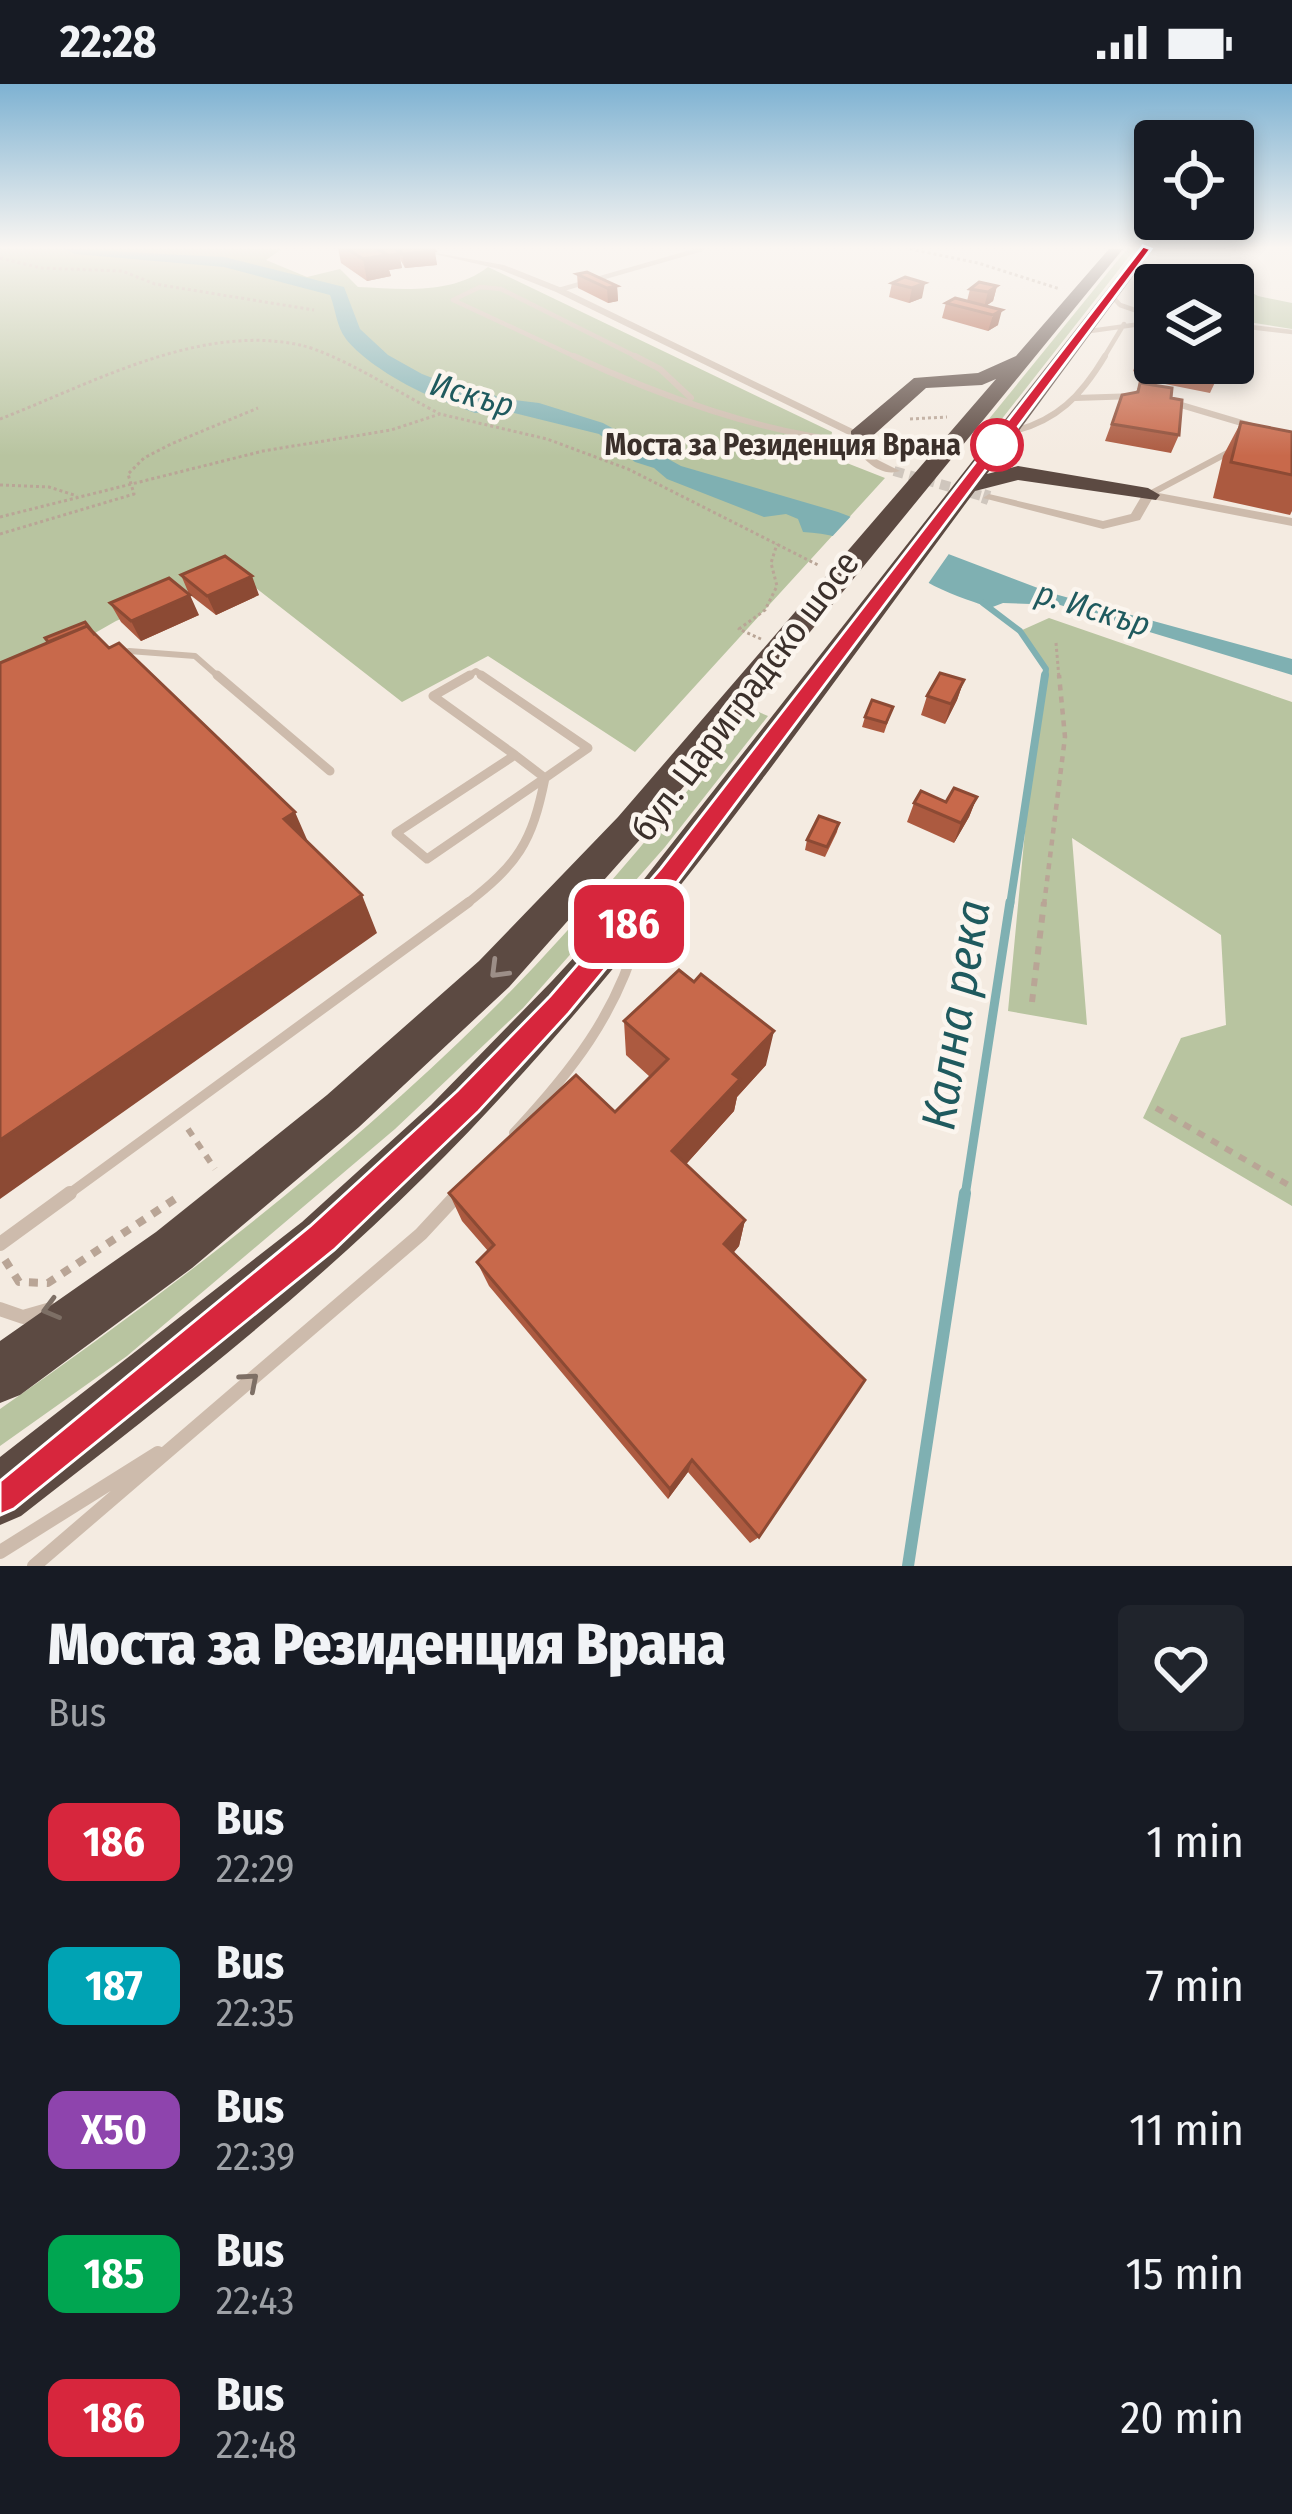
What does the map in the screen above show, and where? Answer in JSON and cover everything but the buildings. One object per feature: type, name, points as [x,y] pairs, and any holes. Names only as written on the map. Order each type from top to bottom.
[{"type":"highway","name":"бул. Цариградско шосе","points":[[0,1375],[174,1250],[413,1050],[508,959],[617,842],[841,562],[901,504],[1057,318]]},
{"type":"highway","name":"бул. Цариградско шосе","points":[[0,1495],[322,1238],[468,1101],[644,908],[943,515],[977,492],[1005,435],[1093,318]]},
{"type":"highway","points":[[858,439],[921,382],[993,376],[1032,348]]},
{"type":"highway","points":[[960,380],[977,392],[969,423]]},
{"type":"highway","points":[[1005,435],[1016,457],[1051,475]]},
{"type":"highway","points":[[977,492],[1007,474],[1051,475],[1148,495]]},
{"type":"street","points":[[616,318],[858,439],[866,458],[894,471]]},
{"type":"street","points":[[977,492],[1103,525],[1136,517],[1148,495],[1292,522]]},
{"type":"lane","points":[[490,318],[614,378],[823,439],[858,439]]},
{"type":"lane","points":[[559,318],[660,369],[692,398]]},
{"type":"lane","points":[[1005,435],[1054,422],[1124,324]]},
{"type":"lane","points":[[1083,332],[1134,324]]},
{"type":"lane","points":[[1254,327],[1292,332]]},
{"type":"lane","points":[[1075,398],[1100,402],[1114,394],[1144,398]]},
{"type":"lane","points":[[1164,401],[1245,423],[1258,435]]},
{"type":"lane","points":[[1148,495],[1235,448]]},
{"type":"lane","points":[[108,661],[129,651],[195,656],[330,771]]},
{"type":"lane","points":[[515,755],[396,833],[427,859],[588,748],[476,671],[433,696],[515,755],[545,777]]},
{"type":"lane","points":[[0,1249],[471,901],[514,861],[535,829],[545,777]]},
{"type":"lane","points":[[496,1154],[609,1020],[630,972],[644,908]]},
{"type":"lane","points":[[34,1566],[421,1234],[466,1186]]},
{"type":"lane","points":[[0,1309],[23,1316],[69,1304],[174,1250]]},
{"type":"lane","points":[[0,1552],[77,1508],[197,1426]]},
{"type":"path","points":[[0,418],[194,350],[284,341],[304,345],[440,414],[547,439],[628,469],[825,569],[841,562]]},
{"type":"path","points":[[0,534],[134,494],[128,474],[144,458],[258,408]]},
{"type":"path","points":[[0,518],[263,451],[391,430],[440,414]]},
{"type":"path","points":[[858,439],[913,418],[950,418],[937,434]]},
{"type":"path","points":[[0,485],[49,487],[79,496]]},
{"type":"path","points":[[761,639],[739,629],[764,610],[777,586],[771,563],[777,544]]},
{"type":"path","points":[[1032,1003],[1065,737],[1056,643]]},
{"type":"path","points":[[1156,1108],[1292,1187]]},
{"type":"path","points":[[198,1182],[215,1169]]},
{"type":"path","points":[[0,1249],[19,1282],[48,1282],[110,1246],[180,1195]]},
{"type":"green space","points":[[0,318],[595,318],[832,432],[829,456],[885,478],[635,752],[488,656],[402,702],[234,571],[116,621],[0,687]]},
{"type":"green space","points":[[1071,318],[1081,318],[983,443],[971,441]]},
{"type":"green space","points":[[1254,318],[1292,318],[1292,329],[1254,323]]},
{"type":"green space","points":[[1049,618],[1292,702],[1292,1206],[1143,1118],[1181,1038],[1226,1025],[1221,935],[1072,838],[1087,1025],[1008,1011],[1031,768],[1046,669],[1020,631]]},
{"type":"green space","points":[[754,710],[768,716],[665,847],[523,1008],[395,1129],[127,1356],[0,1446],[0,1409],[260,1216],[384,1111],[502,1000],[600,894]]},
{"type":"water","name":"р. Искър","points":[[435,387],[481,387],[499,398],[539,403],[603,423],[681,466],[838,512],[1051,593],[1292,659],[1292,675],[1060,605],[1003,603],[990,608],[934,586],[853,542],[803,532],[798,519],[786,514],[764,517],[667,479],[599,434],[510,412],[475,413],[449,403],[448,395]]},
{"type":"pier","points":[[854,513],[953,548],[925,588],[877,556],[829,540]]},
{"type":"waterway","name":"Искър","points":[[347,318],[366,348],[396,370],[486,403]]},
{"type":"waterway","name":"Кална река","points":[[983,603],[1020,631],[1046,669],[1045,678]]},
{"type":"waterway","name":"Кална река","points":[[1010,905],[1045,675]]},
{"type":"waterway","name":"Кална река","points":[[965,1196],[1010,902]]},
{"type":"waterway","name":"Кална река","points":[[908,1566],[965,1193]]},
{"type":"tunnel","points":[[894,471],[989,498],[983,496]]},
{"type":"bus line","name":"186","points":[[0,1495],[322,1238],[468,1101],[560,1005],[644,908],[1093,318]]},
{"type":"place","name":"Моста за Резиденция Врана","points":[[997,445]]}]
